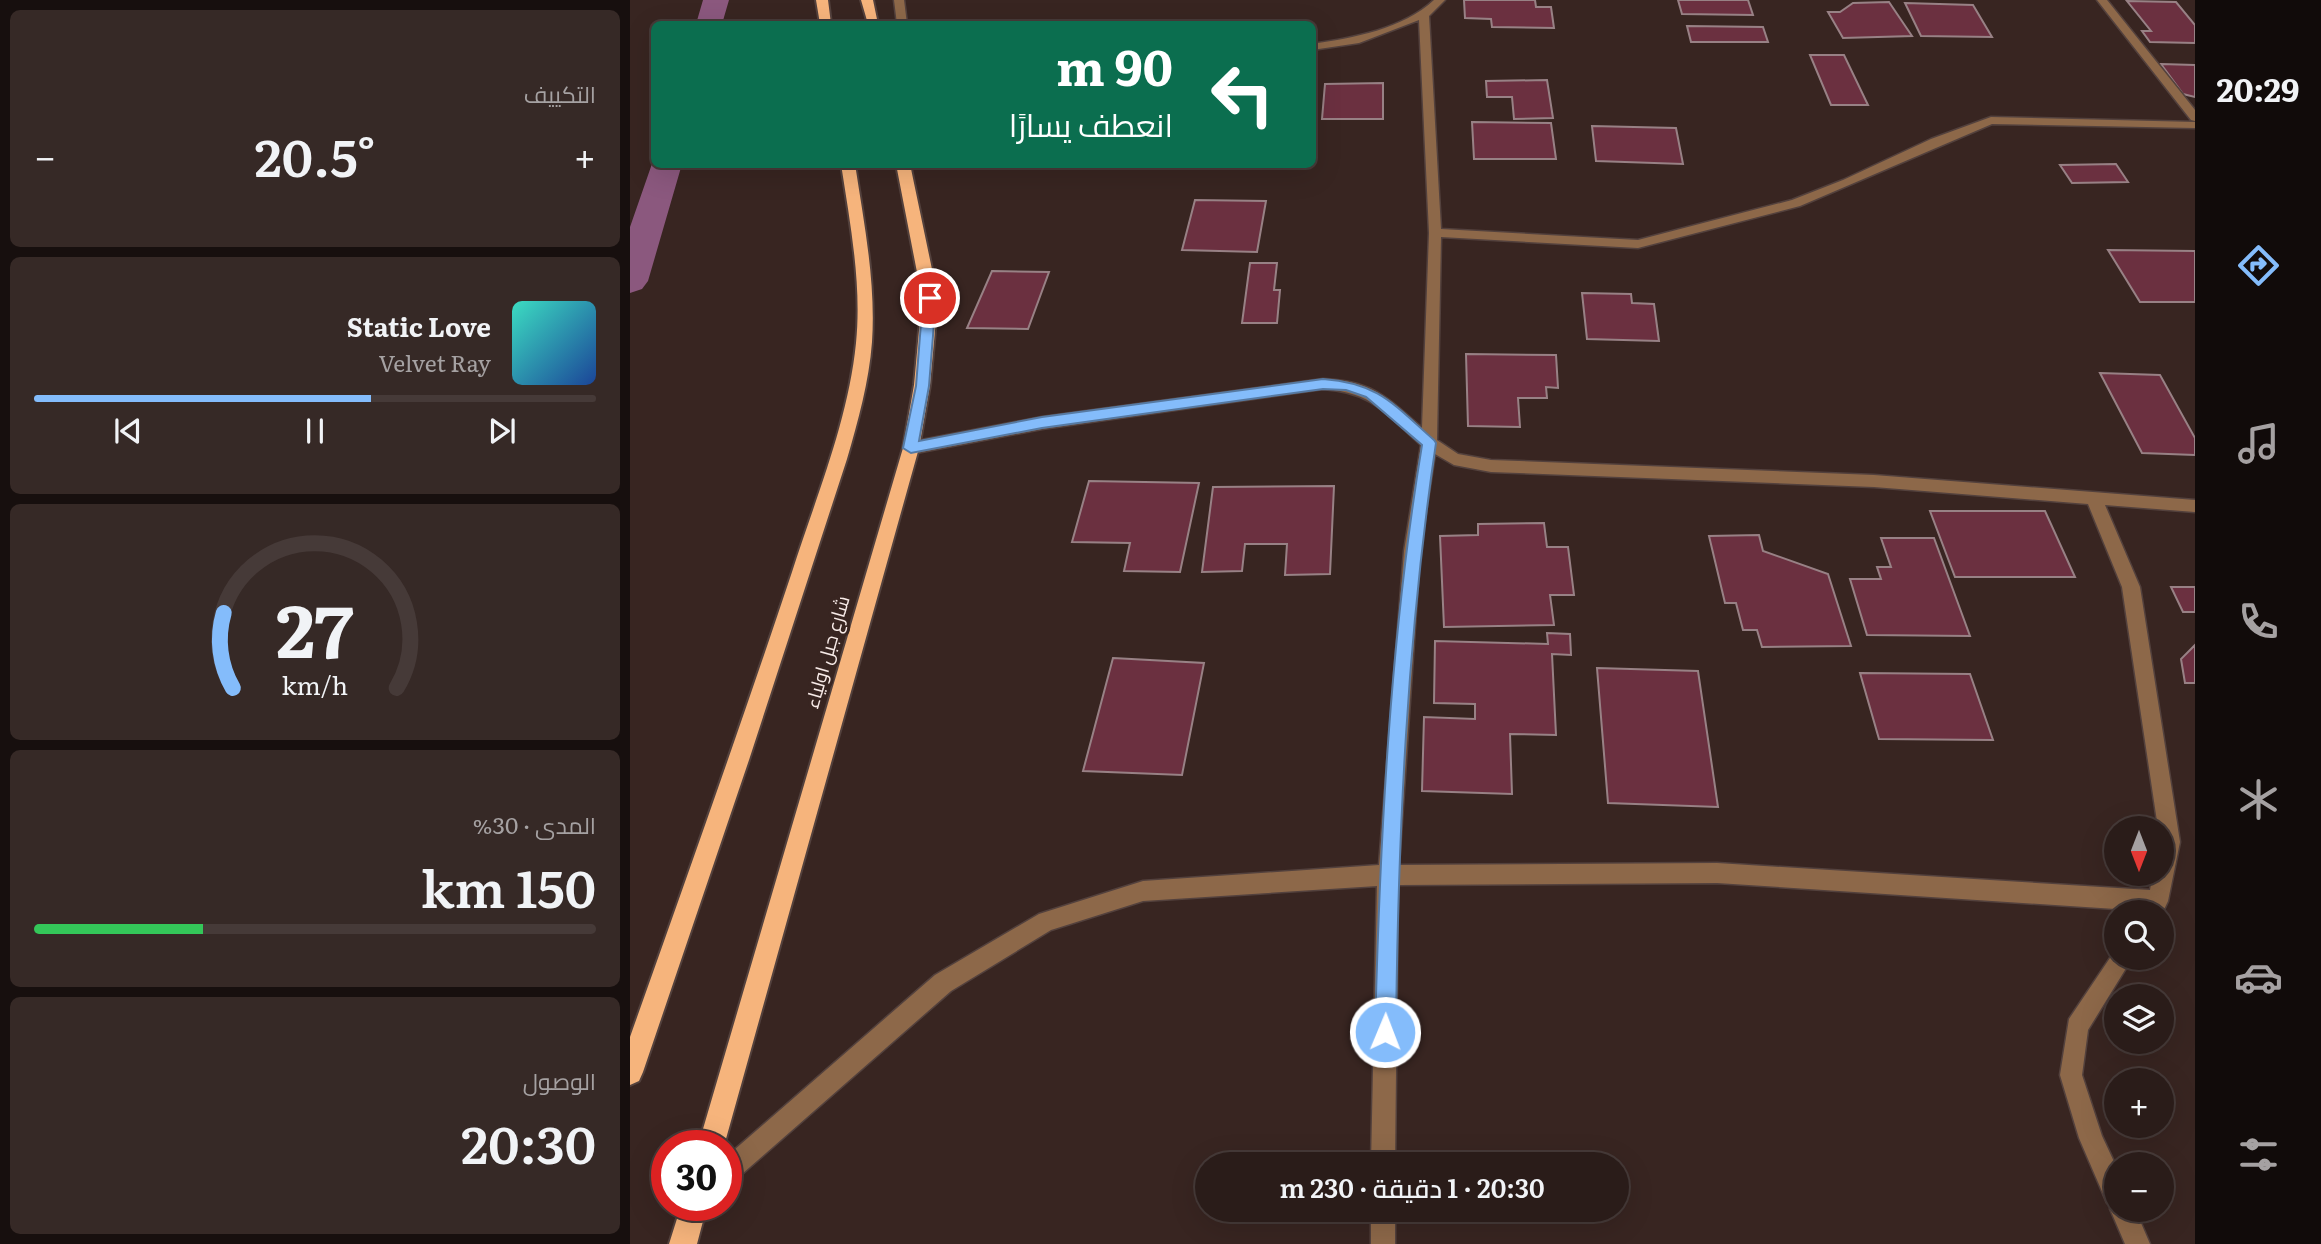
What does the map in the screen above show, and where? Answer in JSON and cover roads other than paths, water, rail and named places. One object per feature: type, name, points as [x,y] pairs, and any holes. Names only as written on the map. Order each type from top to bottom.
[{"type":"highway","points":[[822,0],[826,21]]},
{"type":"highway","points":[[867,0],[872,21]]},
{"type":"highway","points":[[630,1072],[786,620],[846,426],[864,343],[862,258],[849,168]]},
{"type":"highway","name":"شارع جبل اولياء","points":[[716,1130],[911,448],[922,386],[930,298],[904,168]]},
{"type":"highway","points":[[683,1244],[690,1221]]},
{"type":"street","points":[[899,0],[902,21]]},
{"type":"street","points":[[1316,46],[1356,41],[1424,15],[1440,0]]},
{"type":"street","points":[[2102,0],[2195,118]]},
{"type":"street","points":[[1383,1152],[1388,875],[1412,551],[1429,443],[1435,233],[1424,15]]},
{"type":"street","points":[[1435,233],[1639,244],[1796,202],[1847,183],[1935,142],[1991,120],[2195,125]]},
{"type":"street","points":[[910,168],[916,228]]},
{"type":"street","points":[[911,448],[1042,423],[1323,384],[1346,386],[1371,393],[1429,443],[1454,459],[1491,466],[1874,481],[2195,506]]},
{"type":"street","points":[[2093,497],[2131,587],[2170,842],[2157,900]]},
{"type":"street","points":[[742,1159],[943,984],[1046,921],[1143,891],[1388,875],[1717,873],[2104,903]]},
{"type":"street","points":[[2104,1167],[2091,1138],[2071,1075],[2077,1027],[2114,970]]},
{"type":"street","points":[[1383,1222],[1383,1244]]},
{"type":"street","points":[[2128,1222],[2137,1244]]},
{"type":"waterway","points":[[710,21],[716,0]]},
{"type":"waterway","points":[[630,281],[665,168]]}]
